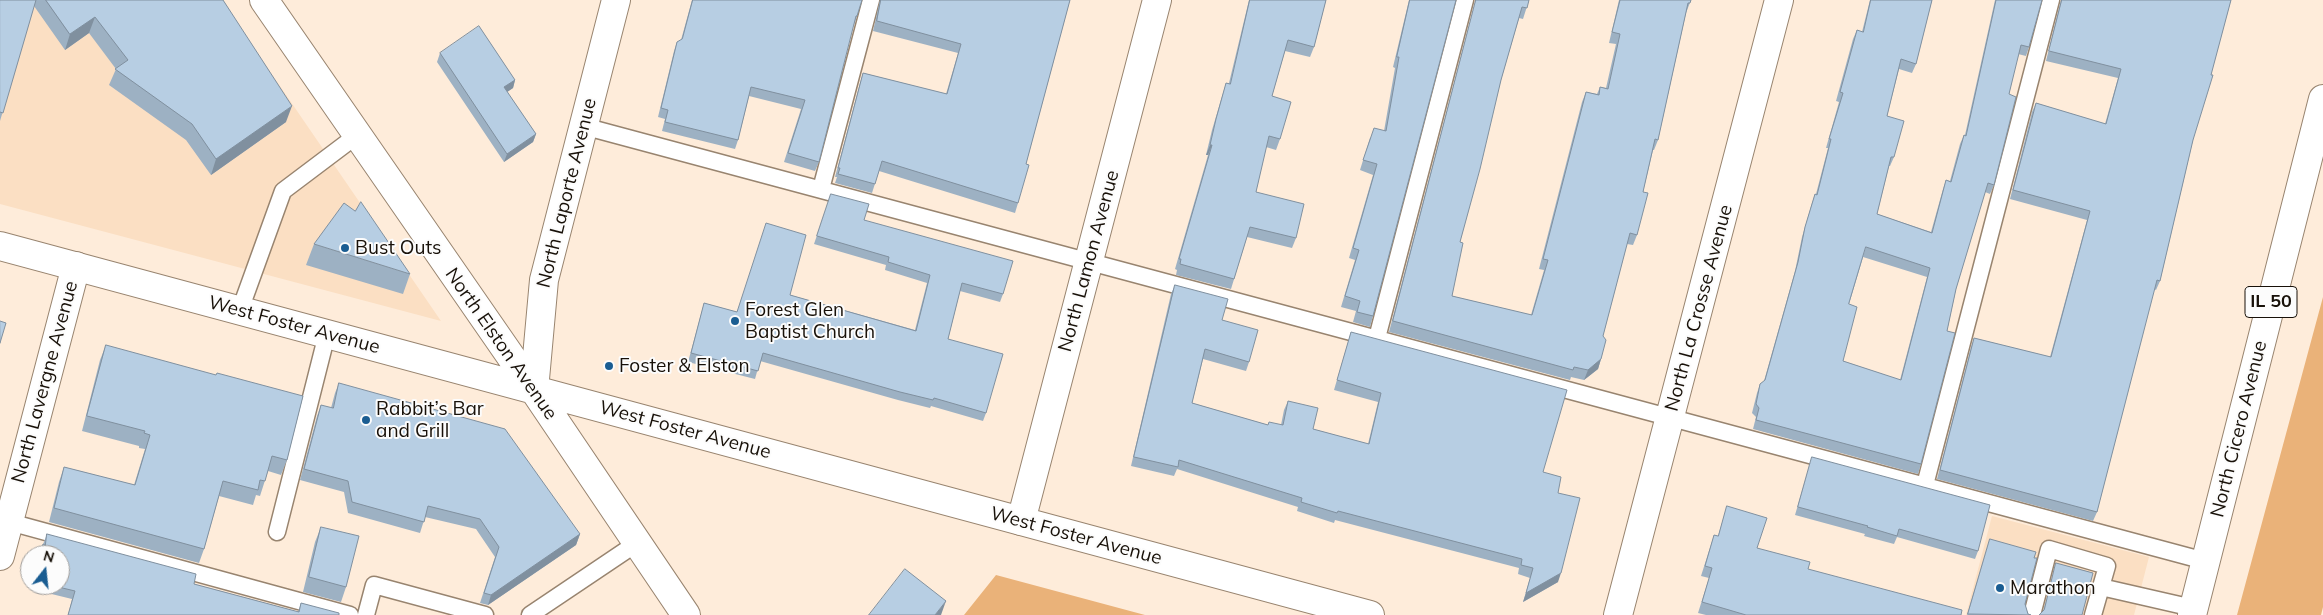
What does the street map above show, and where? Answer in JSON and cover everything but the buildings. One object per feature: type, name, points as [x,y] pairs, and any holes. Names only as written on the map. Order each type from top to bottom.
[{"type":"street","name":"North Elston Avenue","points":[[264,0],[356,136],[534,390],[686,615]]},
{"type":"street","name":"North Laporte Avenue","points":[[534,390],[544,280],[616,0]]},
{"type":"street","name":"North Lamon Avenue","points":[[1021,521],[1157,0]]},
{"type":"street","name":"North La Crosse Avenue","points":[[1618,615],[1779,0]]},
{"type":"street","name":"North Cicero Avenue","points":[[2192,612],[2323,98]]},
{"type":"street","name":"West Foster Avenue","points":[[0,246],[1370,615]]},
{"type":"street","name":"North Lavergne Avenue","points":[[0,556],[4,521],[76,266]]},
{"type":"lane","points":[[822,189],[871,0]]},
{"type":"lane","points":[[1377,338],[1465,0]]},
{"type":"lane","points":[[1925,485],[2052,0]]},
{"type":"lane","points":[[584,126],[2205,561]]},
{"type":"lane","points":[[240,310],[283,191],[356,136]]},
{"type":"lane","points":[[277,532],[327,334]]},
{"type":"lane","points":[[4,521],[350,615]]},
{"type":"lane","points":[[530,615],[637,543]]},
{"type":"lane","points":[[2032,615],[2040,599],[2049,549],[2107,566],[2102,587],[2090,613]]},
{"type":"lane","points":[[366,615],[374,586],[486,615]]},
{"type":"lane","points":[[2102,587],[2192,612]]},
{"type":"shaded area","points":[[0,0],[221,0],[441,321],[0,204]]},
{"type":"shaded area","points":[[2323,297],[2323,607],[2321,615],[2237,615]]},
{"type":"shaded area","points":[[1992,516],[2149,557],[2134,615],[1966,615]]},
{"type":"shaded area","points":[[996,575],[1145,615],[964,615]]},
{"type":"place","name":"Bust Outs","points":[[345,248]]},
{"type":"place","name":"Forest Glen Baptist Church","points":[[735,321]]},
{"type":"place","name":"Foster & Elston","points":[[609,366]]},
{"type":"place","name":"Rabbit’s Bar and Grill","points":[[366,420]]},
{"type":"place","name":"Marathon","points":[[2000,588]]}]
